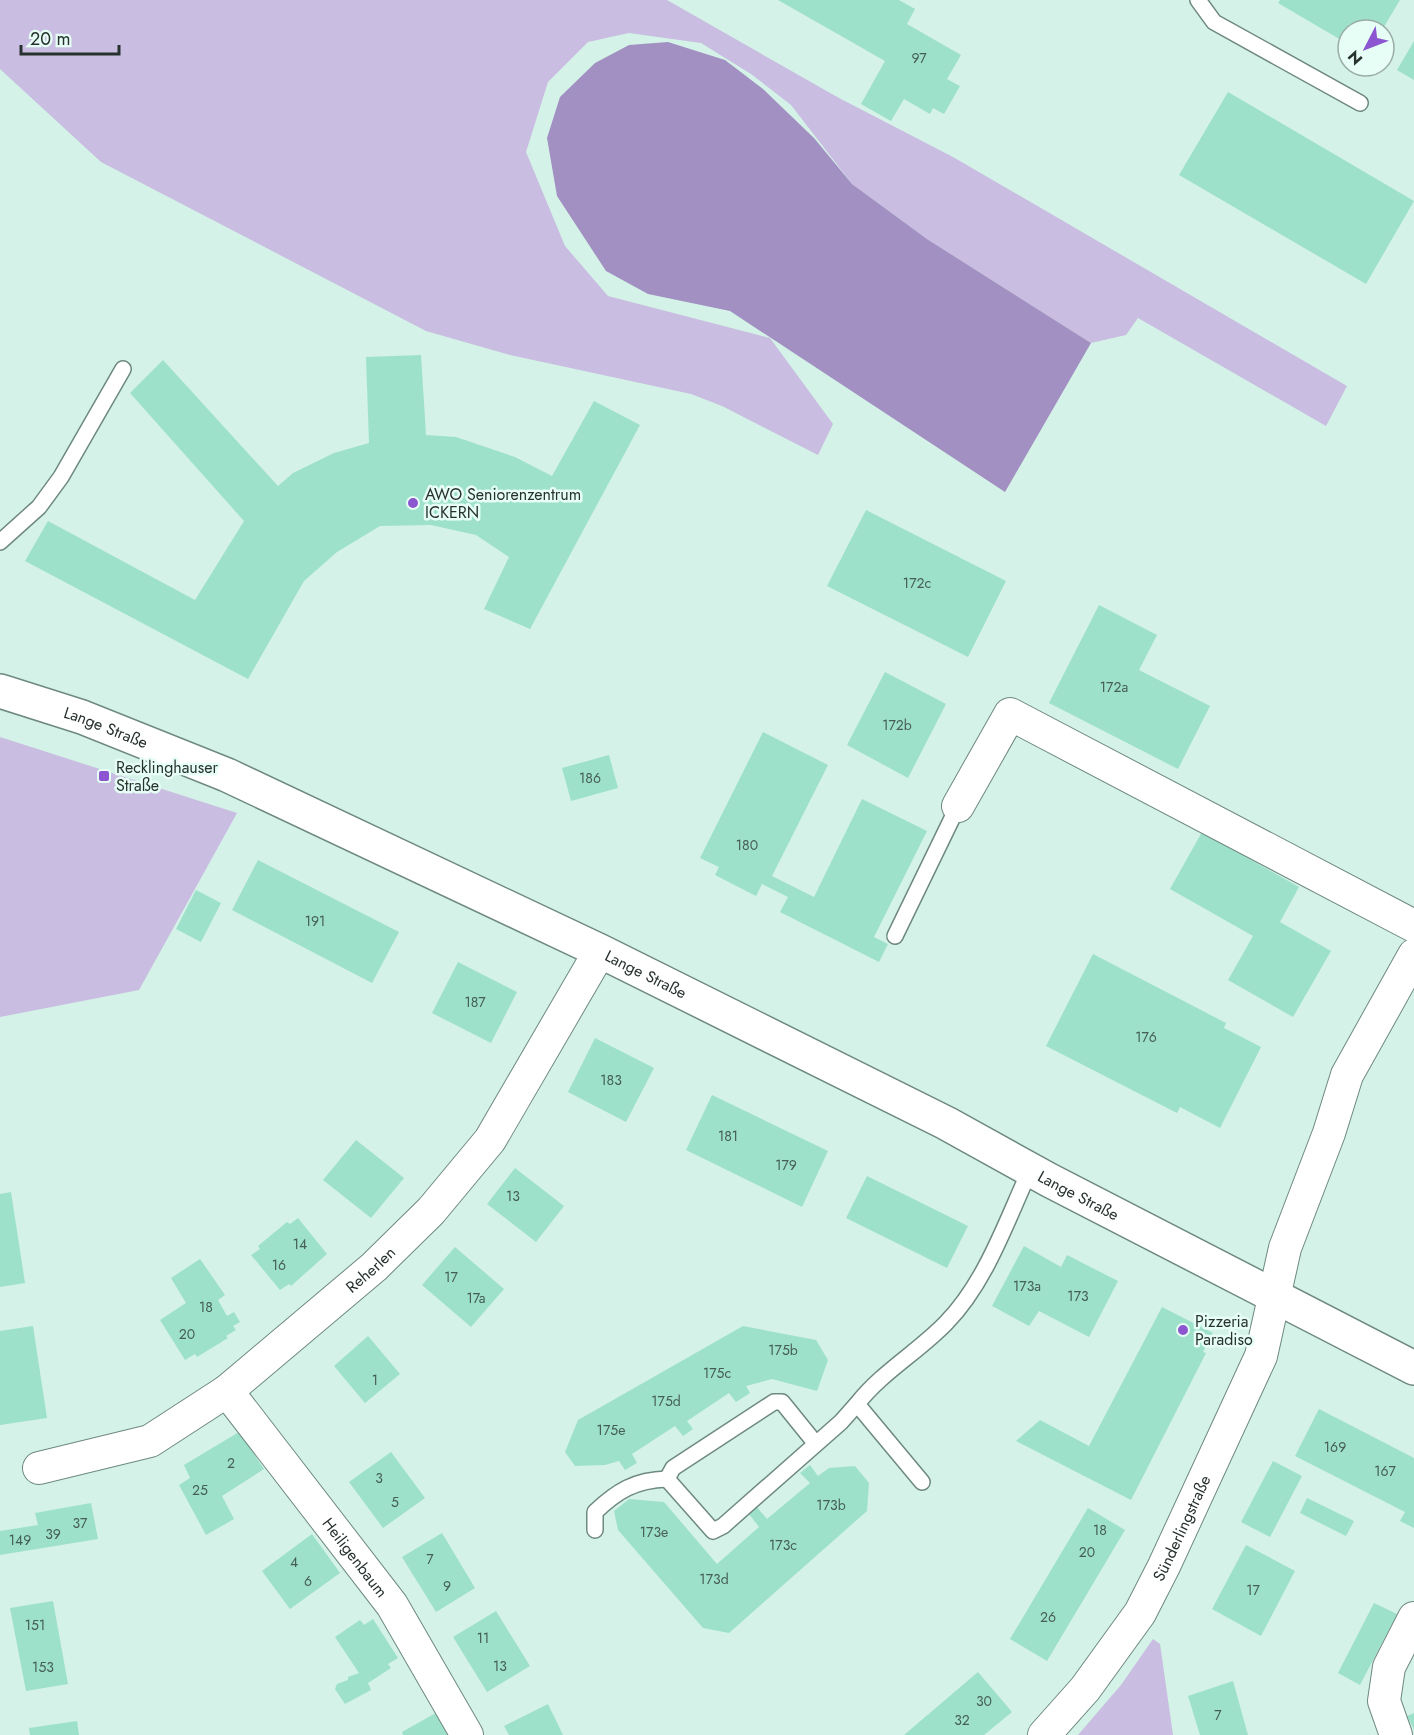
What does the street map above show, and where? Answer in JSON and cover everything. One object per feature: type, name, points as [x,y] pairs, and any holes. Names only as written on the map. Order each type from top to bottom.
[{"type":"main road","name":"Lange Straße","points":[[0,691],[82,717],[227,775],[600,951],[946,1123],[1030,1170],[1414,1368]]},
{"type":"street","points":[[958,806],[1010,714],[1414,926]]},
{"type":"street","name":"Reherlen","points":[[39,1468],[150,1441],[227,1391],[374,1267],[431,1211],[490,1140],[600,951]]},
{"type":"street","points":[[1274,1297],[1285,1248],[1329,1133],[1347,1075],[1414,955]]},
{"type":"street","name":"Sünderlingstraße","points":[[1044,1735],[1085,1689],[1140,1613],[1261,1356],[1274,1297]]},
{"type":"street","name":"Heiligenbaum","points":[[227,1391],[392,1605],[467,1735]]},
{"type":"street","points":[[1396,1735],[1384,1701],[1389,1667],[1414,1618]]},
{"type":"lane","points":[[1198,0],[1214,22],[1360,103]]},
{"type":"lane","points":[[0,542],[39,507],[50,492],[123,369]]},
{"type":"lane","points":[[895,936],[958,806]]},
{"type":"lane","points":[[667,1479],[713,1531],[723,1526],[816,1444],[857,1404],[872,1385],[946,1323],[964,1302],[990,1258],[1030,1170]]},
{"type":"lane","points":[[667,1479],[673,1468],[774,1402],[782,1402],[816,1444]]},
{"type":"lane","points":[[857,1404],[922,1482]]},
{"type":"lane","points":[[595,1530],[595,1512],[613,1494],[629,1485],[667,1479]]},
{"type":"shaded area","points":[[0,0],[667,0],[839,98],[953,157],[1347,386],[1326,426],[1138,318],[1126,335],[1091,343],[927,239],[852,184],[791,105],[751,74],[701,43],[629,33],[588,42],[548,82],[526,152],[565,246],[608,296],[770,338],[833,424],[818,455],[722,406],[691,394],[510,355],[426,331],[101,162],[0,69]]},
{"type":"shaded area","points":[[668,42],[725,60],[763,89],[814,138],[852,184],[927,239],[1091,343],[1005,492],[730,311],[648,294],[606,271],[557,196],[547,138],[560,97],[595,63],[629,45]]},
{"type":"shaded area","points":[[0,737],[237,813],[139,990],[0,1017]]},
{"type":"shaded area","points":[[1153,1639],[1160,1644],[1173,1735],[1078,1735],[1121,1685]]},
{"type":"building","points":[[778,0],[899,0],[915,9],[907,24],[961,55],[947,79],[960,86],[944,114],[933,108],[930,114],[904,99],[891,121],[861,104],[885,61]]},
{"type":"building","points":[[1280,0],[1400,0],[1389,18],[1336,18],[1336,37],[1278,3]]},
{"type":"building","points":[[1414,41],[1414,80],[1397,70]]},
{"type":"building","points":[[1228,92],[1414,201],[1366,284],[1179,175]]},
{"type":"building","name":"AWO Seniorenzentrum ICKERN","points":[[421,355],[426,435],[456,437],[515,457],[552,476],[594,401],[640,425],[530,629],[484,609],[509,557],[476,535],[431,525],[380,526],[337,552],[304,581],[248,679],[25,561],[48,521],[195,600],[244,521],[130,393],[163,360],[278,486],[293,473],[334,453],[369,443],[366,357]]},
{"type":"building","points":[[866,510],[1006,581],[968,657],[827,586]]},
{"type":"building","points":[[1099,605],[1157,635],[1139,670],[1210,706],[1178,769],[1049,703]]},
{"type":"building","points":[[885,672],[946,704],[908,778],[847,745]]},
{"type":"building","points":[[763,732],[828,765],[772,876],[814,897],[862,799],[927,831],[874,937],[888,944],[879,962],[780,912],[788,897],[762,884],[756,896],[715,875],[719,867],[700,858]]},
{"type":"building","points":[[609,755],[618,788],[571,801],[562,768]]},
{"type":"building","points":[[1202,832],[1299,887],[1280,922],[1331,951],[1293,1017],[1228,980],[1253,936],[1170,889]]},
{"type":"building","points":[[258,860],[399,932],[372,983],[232,910]]},
{"type":"building","points":[[196,890],[221,903],[201,942],[176,929]]},
{"type":"building","points":[[1093,954],[1226,1023],[1224,1028],[1261,1047],[1220,1128],[1180,1107],[1177,1113],[1046,1046]]},
{"type":"building","points":[[458,962],[517,992],[491,1043],[432,1013]]},
{"type":"building","points":[[595,1038],[654,1068],[626,1122],[568,1092]]},
{"type":"building","points":[[712,1095],[828,1151],[802,1207],[686,1150]]},
{"type":"building","points":[[356,1140],[404,1178],[371,1218],[323,1180]]},
{"type":"building","points":[[515,1168],[564,1206],[536,1242],[487,1204]]},
{"type":"building","points":[[867,1176],[968,1226],[947,1268],[846,1218]]},
{"type":"building","points":[[11,1192],[25,1283],[0,1287],[0,1194]]},
{"type":"building","points":[[298,1218],[327,1254],[291,1286],[289,1284],[280,1290],[251,1255],[260,1249],[258,1246],[287,1222],[290,1224]]},
{"type":"building","points":[[1024,1246],[1061,1267],[1067,1255],[1118,1281],[1089,1337],[1039,1311],[1029,1326],[992,1306]]},
{"type":"building","points":[[455,1247],[504,1289],[471,1327],[422,1285]]},
{"type":"building","points":[[200,1259],[225,1295],[218,1300],[227,1316],[234,1312],[240,1322],[233,1326],[236,1330],[226,1336],[228,1338],[197,1357],[195,1354],[185,1360],[160,1320],[186,1303],[171,1278]]},
{"type":"building","points":[[1162,1307],[1213,1333],[1203,1352],[1206,1353],[1131,1500],[1016,1441],[1040,1420],[1089,1446]]},
{"type":"building","points":[[33,1326],[47,1418],[0,1425],[0,1331]]},
{"type":"building","points":[[743,1326],[816,1340],[828,1360],[817,1391],[772,1379],[746,1386],[750,1393],[736,1402],[729,1393],[687,1421],[693,1429],[683,1436],[675,1426],[632,1454],[637,1463],[625,1470],[619,1461],[605,1465],[575,1466],[565,1452],[578,1420]]},
{"type":"building","points":[[368,1336],[400,1374],[365,1403],[334,1366]]},
{"type":"building","points":[[1319,1409],[1414,1458],[1414,1528],[1400,1521],[1405,1512],[1295,1456]]},
{"type":"building","points":[[239,1432],[264,1469],[222,1496],[234,1519],[206,1535],[179,1485],[190,1478],[184,1465]]},
{"type":"building","points":[[391,1452],[425,1498],[383,1528],[349,1482]]},
{"type":"building","points":[[1273,1461],[1302,1476],[1270,1537],[1241,1522]]},
{"type":"building","points":[[810,1465],[818,1476],[829,1468],[855,1466],[869,1483],[867,1511],[729,1633],[703,1628],[618,1530],[614,1511],[629,1499],[664,1502],[717,1564],[759,1527],[749,1514],[757,1507],[767,1519],[810,1483],[800,1473]]},
{"type":"building","points":[[1307,1498],[1354,1521],[1346,1536],[1300,1513]]},
{"type":"building","points":[[91,1503],[98,1539],[0,1555],[0,1531],[38,1525],[35,1513]]},
{"type":"building","points":[[1088,1508],[1125,1530],[1047,1661],[1010,1639]]},
{"type":"building","points":[[442,1533],[475,1588],[436,1612],[402,1557]]},
{"type":"building","points":[[312,1534],[340,1573],[290,1609],[262,1571]]},
{"type":"building","points":[[1246,1545],[1295,1571],[1261,1636],[1212,1609]]},
{"type":"building","points":[[53,1601],[68,1684],[26,1691],[10,1608]]},
{"type":"building","points":[[1374,1603],[1397,1614],[1360,1685],[1338,1673]]},
{"type":"building","points":[[496,1611],[530,1666],[487,1692],[453,1637]]},
{"type":"building","points":[[373,1619],[398,1658],[388,1664],[391,1668],[368,1683],[371,1690],[345,1704],[335,1689],[337,1684],[359,1673],[335,1637],[360,1620],[364,1625]]},
{"type":"building","points":[[978,1672],[1012,1712],[984,1735],[904,1735]]},
{"type":"building","points":[[1233,1681],[1248,1735],[1200,1735],[1188,1696]]},
{"type":"building","points":[[548,1704],[563,1735],[509,1735],[504,1726]]},
{"type":"building","points":[[441,1710],[456,1735],[403,1735],[402,1732]]},
{"type":"building","points":[[1414,1713],[1414,1730],[1407,1716]]},
{"type":"building","points":[[77,1721],[79,1735],[30,1735],[29,1728]]},
{"type":"place","name":"AWO Seniorenzentrum ICKERN","points":[[413,503]]},
{"type":"place","name":"Recklinghauser Straße","points":[[104,776]]},
{"type":"place","name":"Pizzeria Paradiso","points":[[1183,1330]]}]
